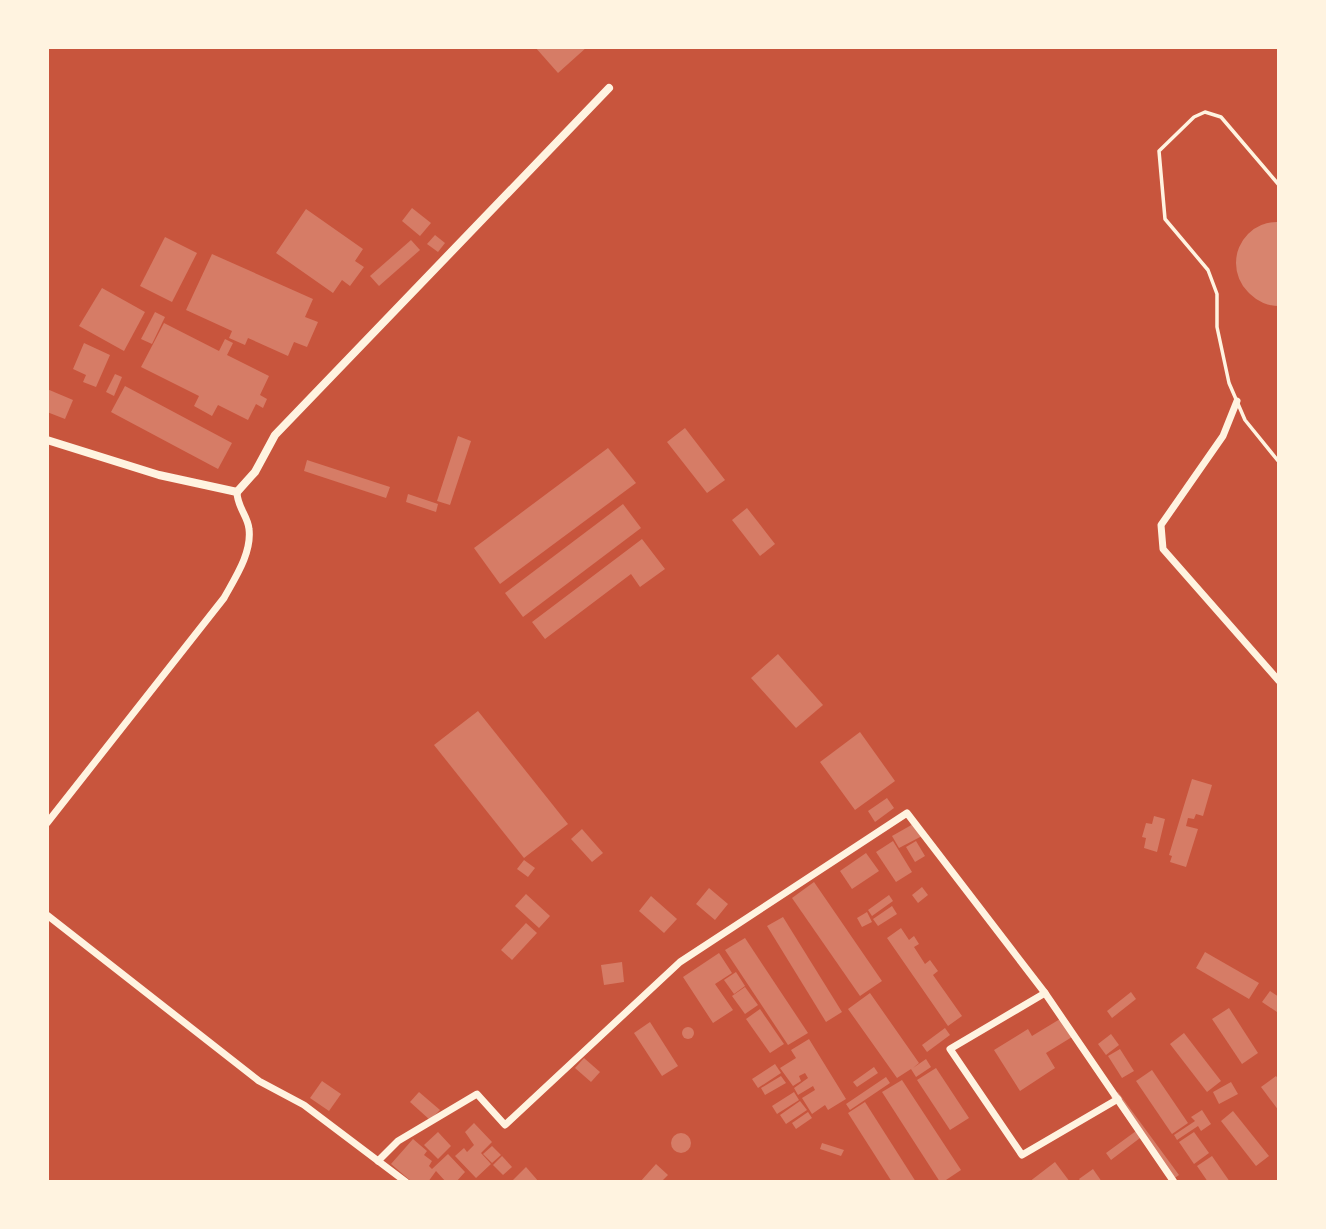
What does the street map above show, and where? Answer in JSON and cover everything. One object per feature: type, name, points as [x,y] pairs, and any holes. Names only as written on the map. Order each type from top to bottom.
[{"type":"street","points":[[47,823],[224,598],[243,563],[249,529],[237,504],[237,492],[255,472],[275,435],[609,88]]},
{"type":"street","points":[[1237,401],[1223,436],[1161,525],[1163,549],[1279,681]]},
{"type":"street","points":[[47,440],[159,475],[237,492]]},
{"type":"street","points":[[378,1161],[398,1142],[477,1094],[505,1125],[680,962],[907,813],[1045,993],[1174,1182]]},
{"type":"street","points":[[47,915],[259,1081],[304,1105],[405,1182]]},
{"type":"street","points":[[1045,993],[950,1049],[1022,1155],[1118,1100]]},
{"type":"lane","points":[[1279,185],[1221,117],[1213,114],[1205,112],[1194,117],[1159,151],[1165,219],[1208,270],[1217,294],[1217,327],[1229,383],[1245,420],[1279,462]]},
{"type":"building","points":[[535,47],[587,47],[558,73]]},
{"type":"building","points":[[412,208],[431,223],[420,236],[402,221]]},
{"type":"building","points":[[306,209],[363,249],[355,261],[364,267],[350,286],[342,280],[333,293],[276,253]]},
{"type":"building","points":[[435,235],[445,243],[438,252],[427,244]]},
{"type":"building","points":[[165,237],[197,253],[172,302],[140,286]]},
{"type":"building","points":[[411,240],[420,250],[379,286],[370,276]]},
{"type":"building","points":[[212,254],[313,299],[305,317],[318,322],[307,347],[294,342],[288,356],[248,338],[245,345],[229,338],[232,331],[186,310]]},
{"type":"building","points":[[102,288],[145,312],[124,351],[79,326]]},
{"type":"building","points":[[155,312],[165,317],[152,344],[141,339]]},
{"type":"building","points":[[164,323],[219,351],[225,339],[233,343],[227,355],[269,376],[260,395],[267,399],[263,408],[256,404],[248,420],[218,405],[212,416],[194,406],[199,396],[141,367]]},
{"type":"building","points":[[84,343],[110,355],[96,387],[83,382],[86,375],[73,369]]},
{"type":"building","points":[[115,374],[122,377],[114,396],[106,392]]},
{"type":"building","points":[[125,386],[232,443],[218,469],[111,412]]},
{"type":"building","points":[[47,389],[73,400],[65,419],[47,412]]},
{"type":"building","points":[[685,428],[725,480],[707,493],[667,442]]},
{"type":"building","points":[[458,436],[471,441],[450,505],[437,501]]},
{"type":"building","points":[[608,448],[636,483],[500,584],[474,548]]},
{"type":"building","points":[[307,460],[390,487],[386,498],[304,471]]},
{"type":"building","points":[[408,494],[438,504],[436,512],[406,502]]},
{"type":"building","points":[[623,504],[641,528],[523,617],[505,593]]},
{"type":"building","points":[[747,508],[775,544],[760,556],[732,520]]},
{"type":"building","points":[[642,539],[665,569],[640,587],[631,574],[545,639],[532,622]]},
{"type":"building","points":[[778,654],[823,705],[796,728],[751,678]]},
{"type":"building","points":[[478,711],[568,824],[524,858],[434,745]]},
{"type":"building","points":[[860,732],[895,781],[855,810],[820,762]]},
{"type":"building","points":[[1192,779],[1212,785],[1203,816],[1196,814],[1194,819],[1188,818],[1186,826],[1198,829],[1186,867],[1170,862],[1172,856],[1169,855]]},
{"type":"building","points":[[887,798],[894,808],[875,822],[868,811]]},
{"type":"building","points":[[1154,816],[1165,819],[1157,852],[1144,848],[1146,838],[1142,837],[1146,823],[1152,824]]},
{"type":"building","points":[[915,823],[922,836],[899,848],[892,836]]},
{"type":"building","points":[[582,829],[603,853],[592,862],[571,839]]},
{"type":"building","points":[[893,841],[912,872],[896,882],[876,852]]},
{"type":"building","points":[[916,841],[925,856],[915,862],[906,847]]},
{"type":"building","points":[[866,853],[879,871],[852,889],[840,871]]},
{"type":"building","points":[[524,860],[535,868],[528,877],[517,869]]},
{"type":"building","points":[[814,882],[882,981],[860,996],[792,898]]},
{"type":"building","points":[[922,887],[928,895],[918,903],[912,895]]},
{"type":"building","points":[[709,888],[728,904],[715,920],[696,904]]},
{"type":"building","points":[[526,894],[550,916],[539,928],[515,906]]},
{"type":"building","points":[[889,895],[893,901],[872,916],[868,910]]},
{"type":"building","points":[[651,896],[677,919],[664,933],[639,911]]},
{"type":"building","points":[[892,906],[897,914],[878,926],[873,919]]},
{"type":"building","points":[[867,912],[872,922],[862,927],[857,918]]},
{"type":"building","points":[[783,917],[842,1012],[826,1022],[767,926]]},
{"type":"building","points":[[526,923],[537,933],[512,960],[501,950]]},
{"type":"building","points":[[901,928],[909,940],[914,936],[919,944],[914,947],[925,964],[930,960],[938,971],[933,975],[962,1016],[948,1026],[887,938]]},
{"type":"building","points":[[745,938],[808,1033],[788,1045],[725,950]]},
{"type":"building","points":[[1205,952],[1259,983],[1249,999],[1196,968]]},
{"type":"building","points":[[719,953],[732,973],[715,984],[733,1010],[713,1023],[683,977]]},
{"type":"building","points":[[622,962],[624,982],[604,985],[601,965]]},
{"type":"building","points":[[736,972],[745,986],[734,994],[724,980]]},
{"type":"building","points":[[745,987],[758,1005],[745,1014],[732,996]]},
{"type":"building","points":[[1270,991],[1279,997],[1277,1012],[1262,1002]]},
{"type":"building","points":[[1131,992],[1136,999],[1112,1018],[1107,1011]]},
{"type":"building","points":[[870,993],[919,1063],[913,1068],[926,1059],[931,1067],[916,1077],[911,1069],[897,1078],[848,1009]]},
{"type":"building","points":[[1229,1008],[1258,1053],[1242,1064],[1212,1019]]},
{"type":"building","points":[[760,1009],[784,1044],[770,1053],[746,1019]]},
{"type":"building","points":[[1060,1019],[1072,1037],[1046,1053],[1055,1068],[1020,1091],[994,1050],[1028,1029],[1032,1036]]},
{"type":"building","points":[[650,1022],[678,1066],[662,1076],[634,1033]]},
{"type":"building","points":[[683,1028],[693,1028],[693,1038],[683,1038]]},
{"type":"building","points":[[945,1028],[950,1035],[927,1052],[922,1045]]},
{"type":"building","points":[[1184,1033],[1221,1081],[1207,1092],[1170,1044]]},
{"type":"building","points":[[1111,1034],[1119,1045],[1106,1055],[1098,1044]]},
{"type":"building","points":[[809,1039],[846,1099],[828,1110],[825,1105],[812,1114],[802,1098],[815,1090],[813,1086],[798,1095],[794,1088],[808,1078],[805,1073],[799,1076],[801,1081],[793,1086],[780,1068],[796,1058],[791,1050]]},
{"type":"building","points":[[1120,1049],[1134,1071],[1122,1078],[1108,1056]]},
{"type":"building","points":[[584,1058],[600,1072],[591,1082],[575,1068]]},
{"type":"building","points":[[775,1064],[781,1073],[758,1088],[752,1079]]},
{"type":"building","points":[[874,1067],[878,1073],[857,1087],[853,1082]]},
{"type":"building","points":[[936,1068],[969,1118],[950,1130],[917,1080]]},
{"type":"building","points":[[1152,1070],[1188,1123],[1172,1134],[1136,1081]]},
{"type":"building","points":[[781,1076],[786,1083],[765,1095],[761,1088]]},
{"type":"building","points":[[1276,1076],[1279,1080],[1279,1111],[1261,1087]]},
{"type":"building","points":[[886,1077],[890,1083],[850,1110],[846,1104]]},
{"type":"building","points":[[902,1080],[961,1170],[943,1182],[940,1182],[882,1092]]},
{"type":"building","points":[[322,1081],[341,1094],[329,1111],[310,1098]]},
{"type":"building","points":[[1231,1082],[1238,1094],[1219,1104],[1213,1092]]},
{"type":"building","points":[[419,1092],[440,1110],[430,1120],[410,1102]]},
{"type":"building","points":[[794,1092],[799,1100],[777,1114],[772,1106]]},
{"type":"building","points":[[1118,1092],[1179,1175],[1172,1180],[1140,1138],[1111,1160],[1106,1153],[1136,1131],[1111,1097]]},
{"type":"building","points":[[800,1101],[807,1110],[786,1124],[780,1115]]},
{"type":"building","points":[[865,1102],[916,1182],[892,1182],[848,1113]]},
{"type":"building","points":[[1202,1110],[1211,1124],[1201,1131],[1198,1126],[1177,1140],[1174,1135],[1195,1121],[1191,1117]]},
{"type":"building","points":[[1233,1111],[1269,1156],[1256,1166],[1221,1121]]},
{"type":"building","points":[[808,1112],[812,1118],[796,1129],[792,1123]]},
{"type":"building","points":[[474,1123],[492,1142],[481,1153],[491,1164],[476,1178],[455,1156],[464,1148],[467,1152],[474,1145],[465,1132]]},
{"type":"building","points":[[438,1132],[451,1146],[438,1159],[424,1145]]},
{"type":"building","points":[[1194,1132],[1209,1153],[1194,1164],[1179,1142]]},
{"type":"building","points":[[681,1133],[688,1136],[691,1143],[688,1150],[681,1153],[674,1150],[671,1143],[674,1136]]},
{"type":"building","points":[[413,1139],[427,1151],[424,1155],[432,1161],[429,1166],[432,1169],[448,1154],[465,1172],[456,1182],[446,1182],[436,1171],[428,1182],[412,1182],[391,1164]]},
{"type":"building","points":[[822,1143],[844,1150],[841,1156],[820,1149]]},
{"type":"building","points":[[492,1146],[501,1155],[492,1163],[483,1154]]},
{"type":"building","points":[[502,1156],[512,1167],[503,1175],[493,1165]]},
{"type":"building","points":[[1212,1156],[1230,1182],[1208,1182],[1197,1166]]},
{"type":"building","points":[[1055,1162],[1070,1182],[1029,1182]]},
{"type":"building","points":[[656,1164],[668,1175],[661,1182],[640,1182]]},
{"type":"building","points":[[526,1167],[539,1182],[511,1182]]},
{"type":"building","points":[[1093,1169],[1102,1182],[1081,1182],[1079,1179]]}]
